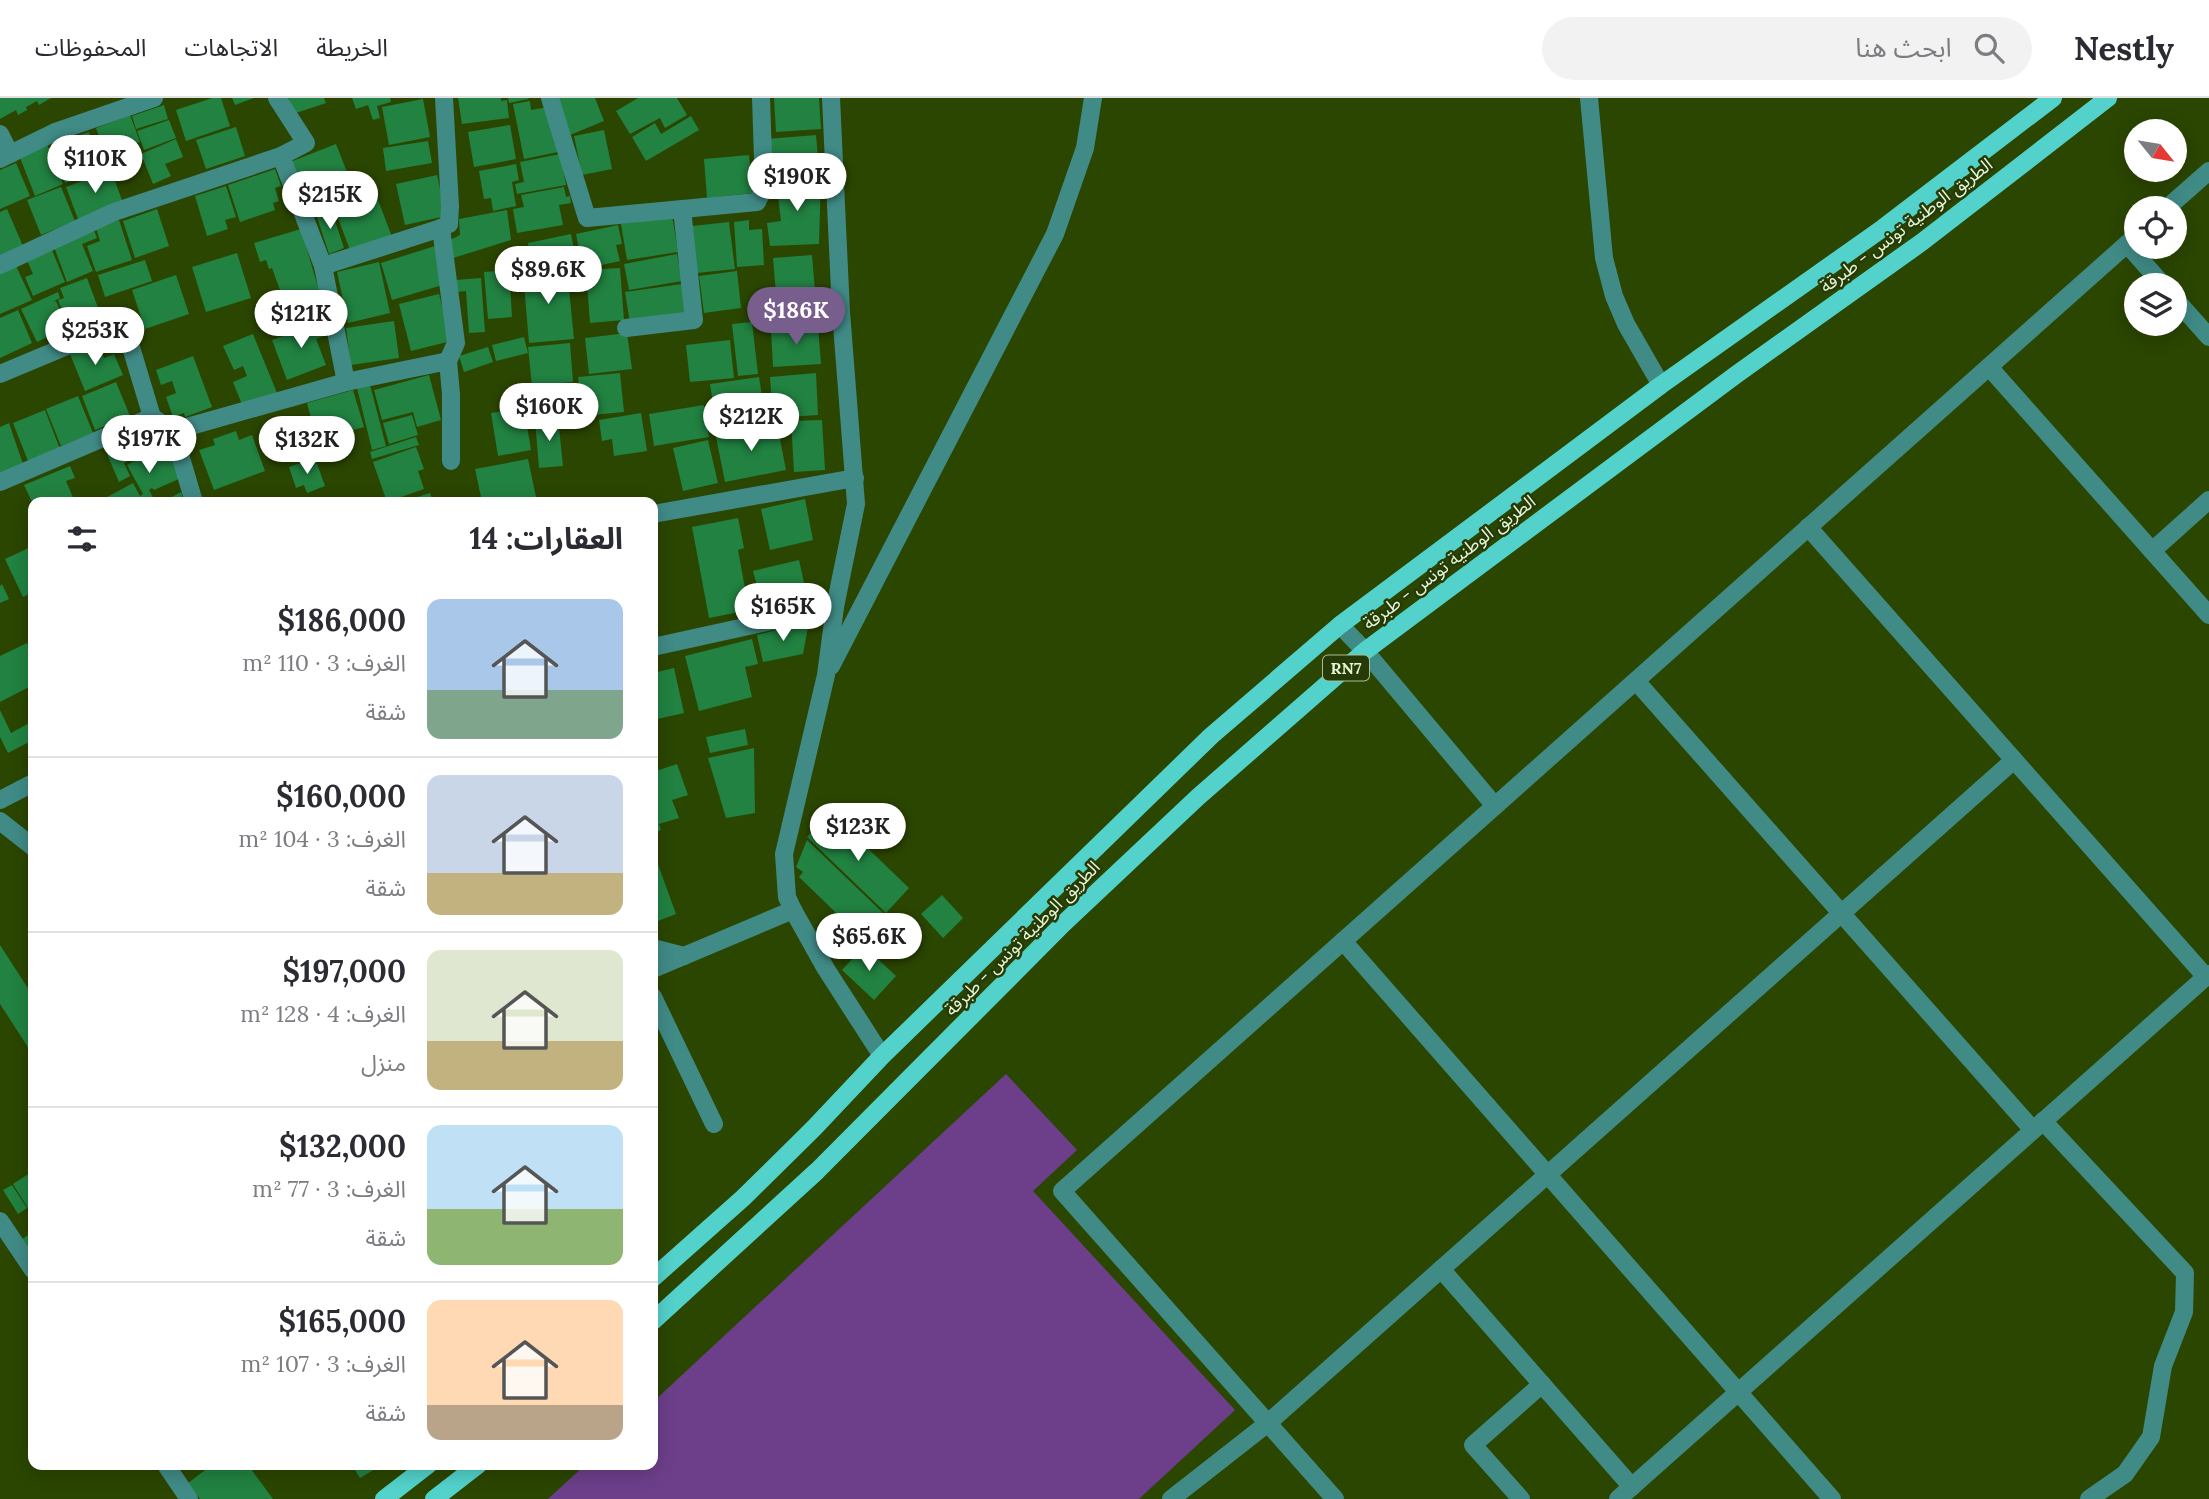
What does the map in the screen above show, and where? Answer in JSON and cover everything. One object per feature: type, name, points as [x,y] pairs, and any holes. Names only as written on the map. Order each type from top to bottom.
[{"type":"main road","name":"الطريق الوطنية تونس - طبرقة","points":[[658,1274],[743,1198],[882,1056],[1211,736],[1340,625],[1661,385],[1883,228],[2053,98]]},
{"type":"main road","name":"الطريق الوطنية تونس - طبرقة","points":[[658,1316],[817,1171],[1063,924],[1169,824],[1365,652],[1737,374],[1922,242],[2108,98]]},
{"type":"main road","points":[[384,1499],[422,1470]]},
{"type":"main road","points":[[434,1499],[472,1470]]},
{"type":"street","points":[[0,134],[5,157],[116,104],[154,98]]},
{"type":"street","points":[[0,265],[114,212],[281,156],[306,143],[278,98]]},
{"type":"street","points":[[323,266],[449,224],[443,98]]},
{"type":"street","points":[[550,98],[587,218],[757,202],[764,188],[761,98]]},
{"type":"street","points":[[831,98],[841,312],[856,504],[835,607],[826,675],[784,853],[787,897],[793,910],[826,969],[882,1056]]},
{"type":"street","points":[[826,675],[1055,234],[1085,148],[1093,98]]},
{"type":"street","points":[[1589,98],[1604,258],[1614,296],[1626,324],[1661,385]]},
{"type":"street","points":[[281,156],[323,266],[346,382]]},
{"type":"street","points":[[2181,196],[2209,171]]},
{"type":"street","points":[[626,328],[694,320],[682,209]]},
{"type":"street","points":[[441,228],[456,342],[448,361],[451,461]]},
{"type":"street","points":[[1335,1499],[1062,1191],[2124,247]]},
{"type":"street","points":[[2187,312],[2209,337]]},
{"type":"street","points":[[0,374],[116,326],[127,334],[152,417],[173,431],[193,497]]},
{"type":"street","points":[[173,431],[346,382],[448,361]]},
{"type":"street","points":[[1989,367],[2209,615]]},
{"type":"street","points":[[0,482],[152,417]]},
{"type":"street","points":[[658,513],[855,478]]},
{"type":"street","points":[[2152,551],[2209,500]]},
{"type":"street","points":[[1618,1499],[2207,976],[1808,527]]},
{"type":"street","points":[[658,646],[835,607]]},
{"type":"street","points":[[1340,625],[1495,806]]},
{"type":"street","points":[[1636,681],[1842,913],[2038,1126],[2185,1273],[2184,1312],[2163,1366],[2151,1437],[2125,1474],[2089,1499]]},
{"type":"street","points":[[1171,1499],[1268,1423],[2014,760]]},
{"type":"street","points":[[0,800],[28,786]]},
{"type":"street","points":[[0,821],[28,843]]},
{"type":"street","points":[[658,967],[793,910]]},
{"type":"street","points":[[1343,941],[1832,1499]]},
{"type":"street","points":[[658,949],[684,956]]},
{"type":"street","points":[[658,1007],[714,1124]]},
{"type":"street","points":[[0,1221],[28,1262]]},
{"type":"street","points":[[1441,1269],[1632,1487]]},
{"type":"street","points":[[1521,1499],[1473,1445],[1542,1384]]},
{"type":"street","points":[[169,1470],[189,1499]]},
{"type":"shaded area","points":[[1006,1074],[1077,1150],[1033,1191],[1235,1410],[1139,1499],[548,1499],[580,1470],[658,1470],[658,1397]]},
{"type":"building","points":[[0,98],[51,98],[39,105],[37,101],[18,115],[16,110],[0,119]]},
{"type":"building","points":[[212,98],[221,98],[230,126],[186,141],[176,110]]},
{"type":"building","points":[[232,98],[254,98],[235,105]]},
{"type":"building","points":[[288,98],[324,98],[326,103],[293,114]]},
{"type":"building","points":[[352,98],[390,98],[391,102],[377,106],[380,118],[373,120],[368,105],[356,109]]},
{"type":"building","points":[[458,98],[507,100],[509,118],[462,124]]},
{"type":"building","points":[[508,98],[528,98],[529,99],[509,103]]},
{"type":"building","points":[[556,98],[595,98],[604,121],[570,135]]},
{"type":"building","points":[[638,98],[677,98],[687,115],[665,128],[660,118],[630,134],[616,111]]},
{"type":"building","points":[[774,98],[819,98],[821,129],[776,132]]},
{"type":"building","points":[[423,99],[430,137],[389,145],[382,107]]},
{"type":"building","points":[[530,101],[531,110],[549,107],[558,152],[524,159],[513,104]]},
{"type":"building","points":[[164,105],[168,119],[136,129],[132,116]]},
{"type":"building","points":[[130,115],[140,142],[127,146],[132,159],[110,167],[96,128]]},
{"type":"building","points":[[691,116],[699,130],[646,161],[632,137],[655,123],[661,134]]},
{"type":"building","points":[[169,120],[176,138],[144,150],[137,131]]},
{"type":"building","points":[[510,125],[516,159],[474,167],[468,132]]},
{"type":"building","points":[[236,127],[245,156],[206,169],[196,140]]},
{"type":"building","points":[[604,130],[612,169],[582,175],[574,136]]},
{"type":"building","points":[[89,132],[102,170],[65,183],[51,145]]},
{"type":"building","points":[[816,135],[819,169],[769,174],[766,139]]},
{"type":"building","points":[[176,139],[183,157],[165,164],[171,176],[153,184],[141,154]]},
{"type":"building","points":[[428,141],[432,163],[386,171],[383,148]]},
{"type":"building","points":[[47,144],[63,184],[35,196],[19,155]]},
{"type":"building","points":[[336,144],[347,172],[331,179],[339,199],[309,211],[290,162]]},
{"type":"building","points":[[560,154],[566,185],[517,194],[515,184],[524,182],[520,162]]},
{"type":"building","points":[[749,155],[753,193],[707,198],[704,159]]},
{"type":"building","points":[[16,163],[30,196],[0,209],[0,170]]},
{"type":"building","points":[[516,164],[519,180],[512,182],[516,206],[493,211],[491,198],[484,199],[479,171]]},
{"type":"building","points":[[275,169],[281,186],[275,188],[279,201],[273,203],[275,210],[240,222],[228,185]]},
{"type":"building","points":[[111,170],[123,203],[78,219],[66,187]]},
{"type":"building","points":[[437,175],[446,216],[405,225],[396,184]]},
{"type":"building","points":[[821,176],[819,244],[770,246],[767,223],[781,221],[776,181]]},
{"type":"building","points":[[226,186],[236,217],[225,220],[228,229],[207,236],[195,196]]},
{"type":"building","points":[[61,187],[75,221],[41,235],[27,200]]},
{"type":"building","points":[[564,187],[566,197],[570,196],[571,203],[559,205],[563,225],[517,233],[513,209],[524,207],[521,195]]},
{"type":"building","points":[[375,192],[392,237],[351,253],[334,207]]},
{"type":"building","points":[[7,209],[23,246],[0,256],[0,212]]},
{"type":"building","points":[[157,209],[169,246],[135,258],[123,221]]},
{"type":"building","points":[[331,209],[344,248],[329,254],[316,214]]},
{"type":"building","points":[[507,210],[511,240],[450,259],[450,240],[460,235],[459,219]]},
{"type":"building","points":[[672,215],[678,252],[627,260],[621,224]]},
{"type":"building","points":[[119,220],[132,260],[96,272],[87,246],[100,241],[96,228]]},
{"type":"building","points":[[749,220],[749,230],[762,229],[764,265],[737,267],[734,222]]},
{"type":"building","points":[[729,222],[735,269],[697,273],[692,226]]},
{"type":"building","points":[[618,225],[622,244],[616,245],[620,261],[583,269],[576,234]]},
{"type":"building","points":[[93,228],[97,238],[82,244],[93,271],[67,282],[53,244]]},
{"type":"building","points":[[301,229],[320,294],[285,304],[272,268],[269,269],[266,260],[260,262],[254,243]]},
{"type":"building","points":[[571,234],[577,266],[531,270],[528,243]]},
{"type":"building","points":[[50,245],[65,282],[33,296],[25,277],[33,274],[25,256]]},
{"type":"building","points":[[435,246],[446,284],[392,300],[381,263]]},
{"type":"building","points":[[237,253],[251,298],[206,312],[192,267]]},
{"type":"building","points":[[677,254],[682,281],[629,290],[624,264]]},
{"type":"building","points":[[812,255],[815,291],[776,294],[773,258]]},
{"type":"building","points":[[145,260],[152,281],[105,297],[98,275]]},
{"type":"building","points":[[379,262],[390,313],[348,323],[337,272]]},
{"type":"building","points":[[16,266],[32,300],[0,314],[0,274]]},
{"type":"building","points":[[620,268],[624,320],[590,323],[586,270]]},
{"type":"building","points":[[567,269],[574,339],[529,343],[523,273]]},
{"type":"building","points":[[509,270],[512,317],[488,319],[484,272]]},
{"type":"building","points":[[737,271],[741,308],[704,313],[699,276]]},
{"type":"building","points":[[176,275],[189,314],[145,329],[132,290]]},
{"type":"building","points":[[87,278],[100,313],[68,325],[58,300],[64,298],[60,288]]},
{"type":"building","points":[[481,278],[485,332],[469,333],[466,291],[456,292],[456,280]]},
{"type":"building","points":[[682,284],[686,315],[630,323],[625,292]]},
{"type":"building","points":[[58,292],[60,298],[52,302],[56,301],[62,315],[48,322],[52,331],[37,342],[21,309]]},
{"type":"building","points":[[439,294],[451,341],[411,351],[399,304]]},
{"type":"building","points":[[18,310],[32,343],[0,358],[0,318]]},
{"type":"building","points":[[326,320],[331,333],[316,339],[326,365],[287,380],[272,340]]},
{"type":"building","points":[[394,321],[399,358],[351,365],[346,328]]},
{"type":"building","points":[[752,322],[758,374],[738,376],[732,324]]},
{"type":"building","points":[[818,327],[821,364],[773,367],[771,330]]},
{"type":"building","points":[[627,333],[632,369],[589,374],[585,338]]},
{"type":"building","points":[[253,334],[277,393],[243,407],[233,382],[247,376],[243,366],[234,370],[223,346]]},
{"type":"building","points":[[524,337],[528,353],[496,361],[492,345]]},
{"type":"building","points":[[730,340],[734,378],[690,382],[686,345]]},
{"type":"building","points":[[98,343],[104,358],[114,354],[123,375],[85,391],[70,354]]},
{"type":"building","points":[[570,343],[573,382],[532,386],[528,347]]},
{"type":"building","points":[[488,347],[493,362],[464,372],[459,356]]},
{"type":"building","points":[[193,356],[212,407],[185,417],[184,413],[173,417],[166,397],[176,393],[172,381],[161,385],[156,370]]},
{"type":"building","points":[[620,373],[624,412],[582,416],[578,377]]},
{"type":"building","points":[[816,373],[818,415],[773,418],[770,377]]},
{"type":"building","points":[[429,375],[441,420],[417,427],[413,412],[382,420],[374,390]]},
{"type":"building","points":[[759,377],[765,416],[716,423],[710,384]]},
{"type":"building","points":[[116,382],[130,416],[95,430],[82,396]]},
{"type":"building","points":[[370,385],[386,446],[372,450],[357,388]]},
{"type":"building","points":[[569,385],[572,415],[533,419],[530,389]]},
{"type":"building","points":[[353,390],[364,427],[317,440],[307,403]]},
{"type":"building","points":[[78,396],[93,433],[61,446],[46,409]]},
{"type":"building","points":[[704,405],[709,437],[654,446],[649,414]]},
{"type":"building","points":[[524,408],[531,450],[498,456],[491,413]]},
{"type":"building","points":[[45,410],[60,449],[28,461],[13,423]]},
{"type":"building","points":[[641,413],[647,451],[614,456],[612,439],[602,441],[599,420]]},
{"type":"building","points":[[412,415],[418,435],[389,444],[383,423]]},
{"type":"building","points":[[558,418],[563,466],[539,468],[535,420]]},
{"type":"building","points":[[822,420],[825,470],[794,472],[791,421]]},
{"type":"building","points":[[9,423],[23,464],[0,473],[0,427]]},
{"type":"building","points":[[777,424],[786,470],[725,482],[716,437]]},
{"type":"building","points":[[236,431],[239,440],[252,435],[265,471],[214,490],[199,450],[215,445],[213,439]]},
{"type":"building","points":[[416,437],[419,445],[372,459],[370,452]]},
{"type":"building","points":[[708,440],[718,483],[683,491],[673,448]]},
{"type":"building","points":[[137,441],[144,452],[124,463],[130,476],[119,482],[107,454]]},
{"type":"building","points":[[170,445],[181,478],[149,490],[153,497],[107,497],[133,483],[140,496],[143,494],[127,465],[146,454],[144,446]]},
{"type":"building","points":[[416,447],[424,469],[418,471],[424,489],[401,497],[385,497],[373,462]]},
{"type":"building","points":[[315,458],[325,486],[307,493],[304,485],[296,488],[289,467]]},
{"type":"building","points":[[528,459],[536,497],[481,497],[475,469]]},
{"type":"building","points":[[70,466],[75,478],[66,481],[73,497],[30,497],[24,485]]},
{"type":"building","points":[[805,499],[813,540],[770,550],[761,509]]},
{"type":"building","points":[[738,518],[744,548],[738,550],[749,610],[709,618],[692,527]]},
{"type":"building","points":[[28,548],[28,594],[23,597],[5,559]]},
{"type":"building","points":[[799,560],[807,596],[768,605],[763,585],[757,586],[753,571]]},
{"type":"building","points":[[2,584],[9,599],[0,603],[0,586]]},
{"type":"building","points":[[809,622],[803,654],[763,662],[757,635]]},
{"type":"building","points":[[752,639],[758,664],[745,667],[752,697],[699,711],[685,656]]},
{"type":"building","points":[[27,643],[28,645],[28,688],[0,702],[0,656]]},
{"type":"building","points":[[674,668],[684,713],[658,719],[658,672]]},
{"type":"building","points":[[0,710],[11,733],[28,724],[28,743],[8,753],[0,737]]},
{"type":"building","points":[[745,729],[748,745],[710,753],[706,737]]},
{"type":"building","points":[[754,748],[755,813],[726,818],[708,758]]},
{"type":"building","points":[[677,764],[688,795],[672,800],[679,818],[659,824],[661,830],[658,831],[658,770]]},
{"type":"building","points":[[830,812],[909,888],[886,913],[807,837]]},
{"type":"building","points":[[807,840],[883,913],[858,934],[799,877],[803,872],[796,867]]},
{"type":"building","points":[[658,864],[676,914],[658,921]]},
{"type":"building","points":[[942,895],[963,918],[943,938],[921,914]]},
{"type":"building","points":[[0,945],[28,988],[28,1047],[0,1004]]},
{"type":"building","points":[[864,946],[896,976],[874,1000],[842,970]]},
{"type":"building","points":[[28,1174],[28,1208],[13,1184]]},
{"type":"building","points":[[12,1185],[27,1208],[18,1214],[3,1190]]},
{"type":"building","points":[[28,1235],[28,1248],[22,1239]]},
{"type":"building","points":[[205,1470],[252,1470],[273,1499],[200,1499],[188,1483]]},
{"type":"building","points":[[355,1470],[374,1470],[360,1478]]}]
